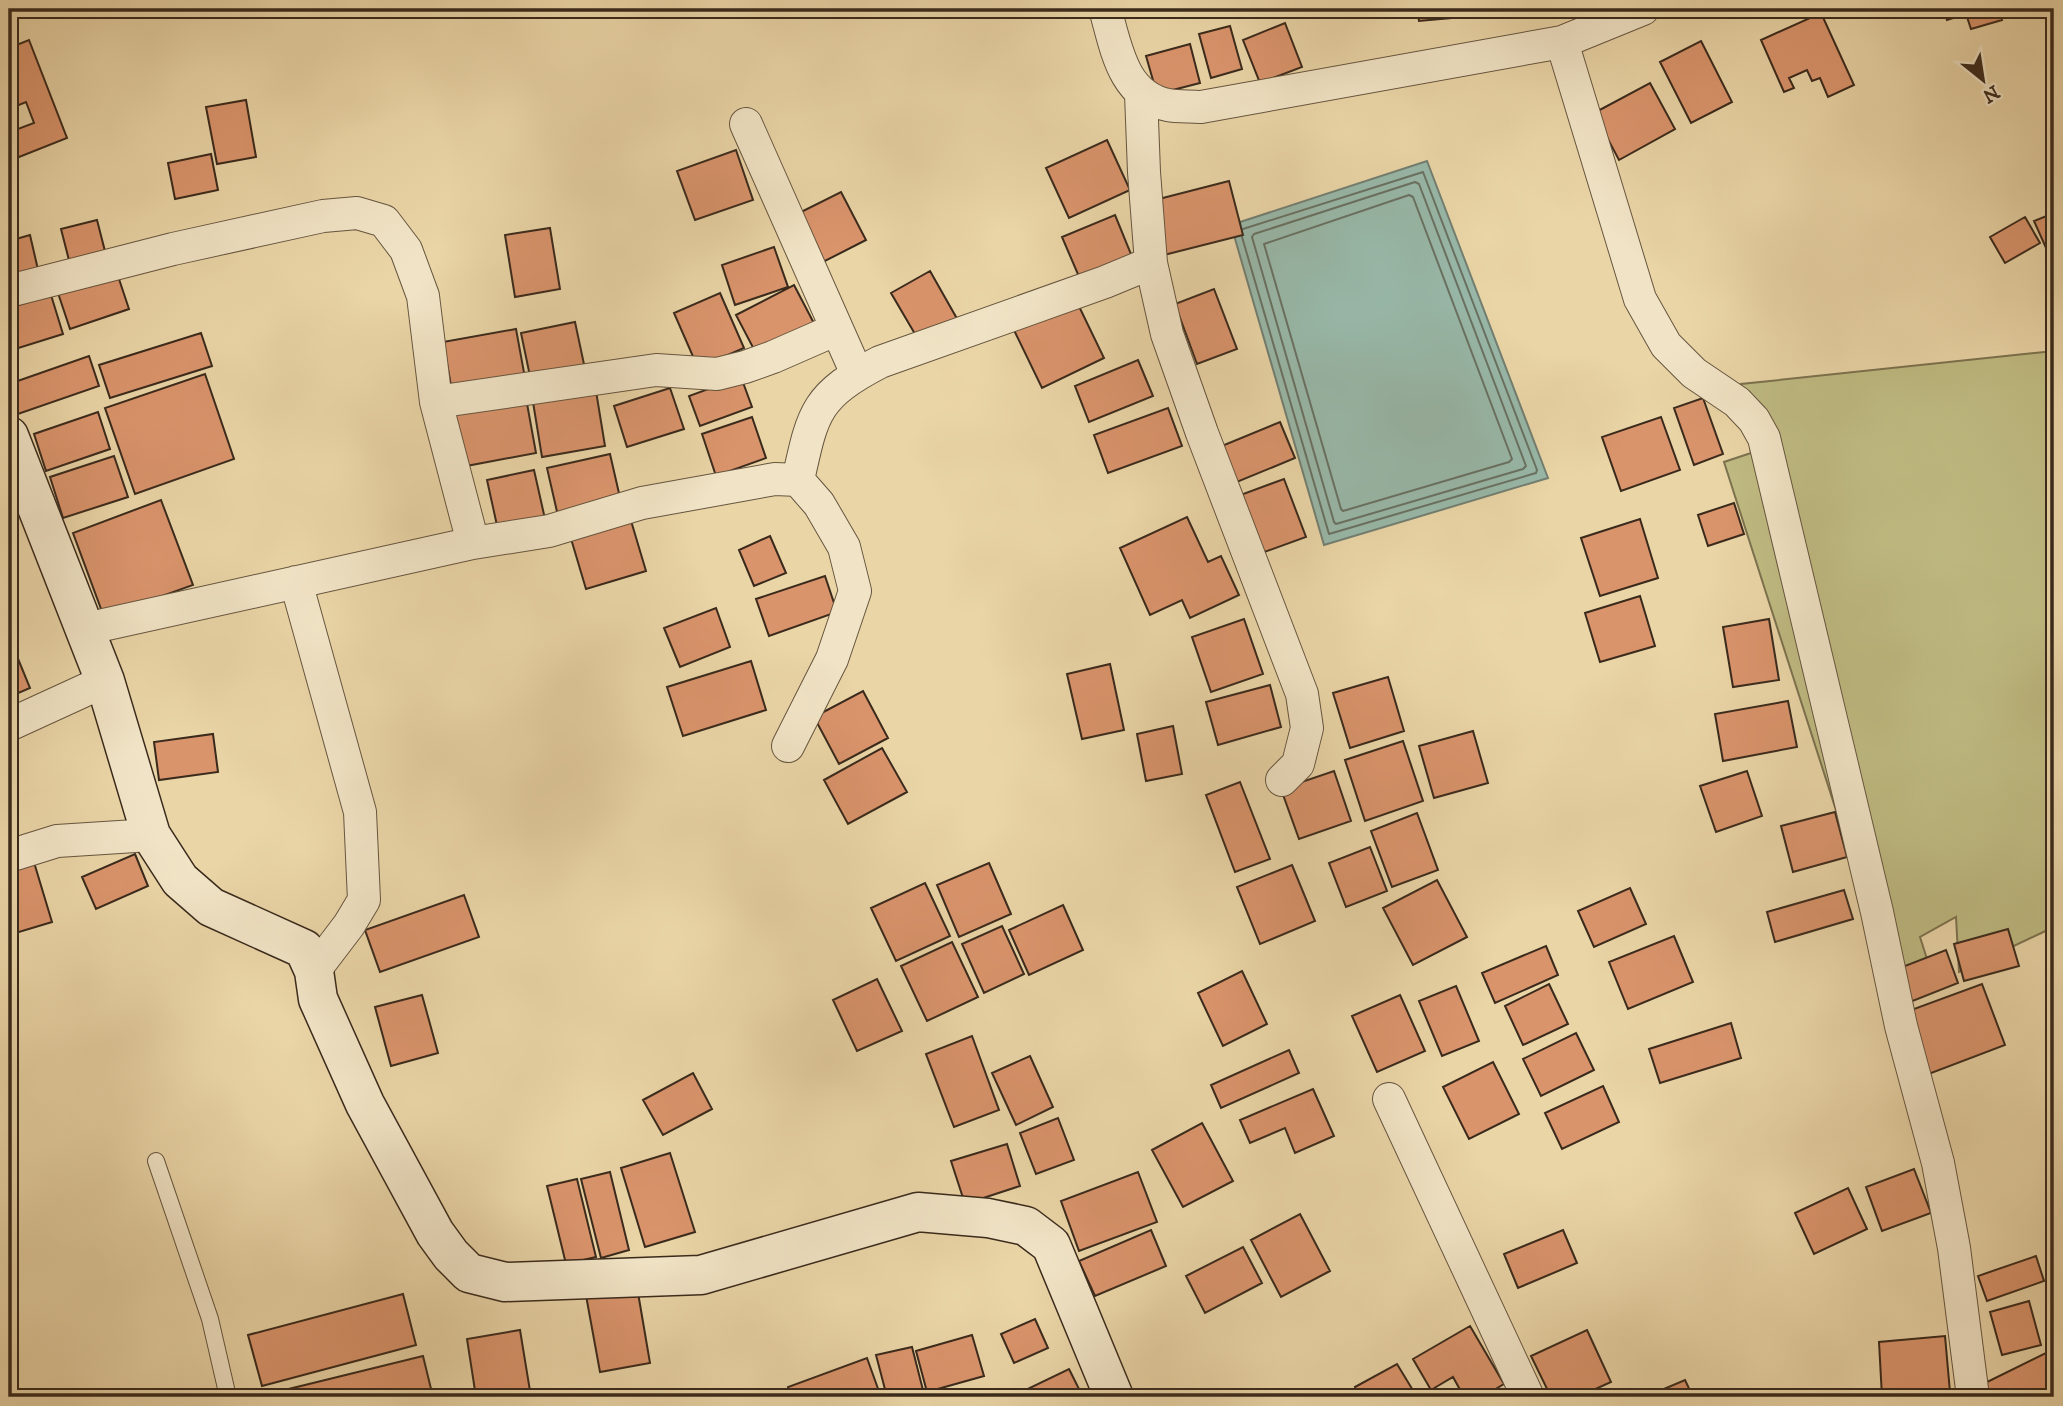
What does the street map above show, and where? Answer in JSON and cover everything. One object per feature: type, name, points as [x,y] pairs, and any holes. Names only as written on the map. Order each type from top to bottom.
[{"type":"street","points":[[1105,9],[1125,74],[1141,94],[1166,105],[1201,107],[1562,42],[1643,9]]},
{"type":"street","points":[[1562,42],[1640,299],[1666,345],[1695,373],[1737,402],[1754,420],[1764,438],[1877,912],[1901,1026],[1938,1163],[1954,1248],[1973,1397]]},
{"type":"street","points":[[1141,94],[1151,263],[1167,334],[1302,694],[1307,728],[1298,764],[1282,780]]},
{"type":"street","points":[[746,124],[857,374]]},
{"type":"street","points":[[9,290],[173,249],[323,216],[357,213],[384,221],[406,250],[423,296],[436,402],[473,543]]},
{"type":"street","points":[[798,480],[810,427],[821,406],[840,384],[880,362],[1151,263]]},
{"type":"street","points":[[436,402],[656,370],[717,374],[773,357],[836,329]]},
{"type":"street","points":[[9,436],[105,681],[151,835],[180,880],[211,907],[304,949],[314,971],[318,999],[365,1104],[435,1233],[469,1273],[505,1282],[701,1275],[918,1212],[988,1217],[1026,1226],[1051,1245],[1114,1397]]},
{"type":"street","points":[[85,629],[473,543],[549,531],[642,503],[775,479],[798,480],[819,504],[844,547],[855,592],[832,659],[788,746]]},
{"type":"street","points":[[296,582],[360,812],[362,847],[364,900],[349,925],[314,971]]},
{"type":"street","points":[[9,725],[105,681]]},
{"type":"street","points":[[9,856],[57,841],[151,835]]},
{"type":"street","points":[[1389,1099],[1528,1397]]},
{"type":"lane","points":[[156,1161],[210,1319],[228,1397]]},
{"type":"shaded area","points":[[2054,351],[2054,927],[1959,972],[1956,917],[1920,937],[1935,984],[1897,987],[1879,944],[1724,462],[1751,453],[1741,384]]},
{"type":"water","points":[[1427,161],[1548,478],[1324,545],[1231,225]]},
{"type":"building","points":[[704,9],[889,9],[704,11]]},
{"type":"building","points":[[1417,9],[1542,9],[1542,10],[1419,21]]},
{"type":"building","points":[[1944,9],[1998,9],[2002,20],[1971,29],[1966,14],[1947,20]]},
{"type":"building","points":[[1821,13],[1854,85],[1828,97],[1820,78],[1812,81],[1807,70],[1789,78],[1794,88],[1784,92],[1761,40]]},
{"type":"building","points":[[1285,23],[1302,67],[1260,83],[1243,40]]},
{"type":"building","points":[[1230,26],[1242,69],[1211,78],[1199,34]]},
{"type":"building","points":[[29,40],[67,138],[9,161],[9,130],[10,132],[34,123],[26,102],[9,109],[9,48]]},
{"type":"building","points":[[1701,41],[1732,102],[1691,123],[1660,62]]},
{"type":"building","points":[[1190,44],[1200,83],[1157,94],[1146,56]]},
{"type":"building","points":[[1650,83],[1675,129],[1619,160],[1594,113]]},
{"type":"building","points":[[246,100],[256,157],[217,164],[206,107]]},
{"type":"building","points":[[1107,140],[1130,190],[1069,218],[1046,168]]},
{"type":"building","points":[[736,150],[753,200],[695,220],[677,171]]},
{"type":"building","points":[[211,154],[218,190],[175,199],[168,163]]},
{"type":"building","points":[[1229,181],[1243,235],[1164,255],[1151,201]]},
{"type":"building","points":[[841,192],[866,240],[819,264],[795,215]]},
{"type":"building","points":[[2054,213],[2054,244],[2046,248],[2034,221]]},
{"type":"building","points":[[1115,215],[1135,264],[1083,286],[1062,237]]},
{"type":"building","points":[[2025,217],[2040,243],[2005,263],[1990,237]]},
{"type":"building","points":[[97,220],[107,259],[71,268],[61,229]]},
{"type":"building","points":[[550,228],[560,289],[515,297],[505,235]]},
{"type":"building","points":[[30,235],[39,274],[9,281],[9,241]]},
{"type":"building","points":[[774,247],[788,287],[735,305],[722,265]]},
{"type":"building","points":[[930,271],[960,324],[922,346],[891,293]]},
{"type":"building","points":[[117,273],[129,309],[70,329],[58,293]]},
{"type":"building","points":[[794,285],[817,329],[759,359],[736,315]]},
{"type":"building","points":[[1214,289],[1237,349],[1197,364],[1175,304]]},
{"type":"building","points":[[720,293],[744,348],[698,368],[674,313]]},
{"type":"building","points":[[51,295],[63,334],[9,351],[9,308]]},
{"type":"building","points":[[1074,296],[1104,358],[1042,388],[1012,326]]},
{"type":"building","points":[[575,322],[585,369],[531,381],[521,333]]},
{"type":"building","points":[[516,329],[525,378],[452,391],[443,342]]},
{"type":"building","points":[[201,333],[212,366],[110,398],[99,365]]},
{"type":"building","points":[[89,356],[99,386],[15,415],[9,384]]},
{"type":"building","points":[[1138,360],[1153,396],[1089,422],[1075,386]]},
{"type":"building","points":[[205,374],[234,459],[135,494],[105,408]]},
{"type":"building","points":[[741,377],[752,407],[700,426],[689,396]]},
{"type":"building","points":[[595,385],[605,446],[542,457],[532,396]]},
{"type":"building","points":[[670,388],[684,429],[627,447],[614,406]]},
{"type":"building","points":[[526,398],[536,453],[461,467],[452,412]]},
{"type":"building","points":[[1703,398],[1723,454],[1694,465],[1674,408]]},
{"type":"building","points":[[1168,408],[1182,446],[1108,473],[1094,435]]},
{"type":"building","points":[[98,412],[110,449],[46,471],[34,434]]},
{"type":"building","points":[[752,417],[766,458],[716,476],[702,434]]},
{"type":"building","points":[[1661,417],[1680,470],[1621,491],[1602,437]]},
{"type":"building","points":[[1280,422],[1295,458],[1227,486],[1212,450]]},
{"type":"building","points":[[610,454],[621,502],[558,516],[547,468]]},
{"type":"building","points":[[114,456],[128,497],[63,518],[50,477]]},
{"type":"building","points":[[534,470],[545,519],[498,530],[487,480]]},
{"type":"building","points":[[1284,479],[1306,537],[1256,555],[1235,497]]},
{"type":"building","points":[[161,500],[193,585],[104,617],[73,533]]},
{"type":"building","points":[[1734,503],[1744,534],[1708,546],[1698,515]]},
{"type":"building","points":[[629,514],[646,571],[586,589],[569,532]]},
{"type":"building","points":[[1187,517],[1208,562],[1221,556],[1239,595],[1190,618],[1182,600],[1150,615],[1120,548]]},
{"type":"building","points":[[1640,519],[1658,578],[1600,596],[1581,538]]},
{"type":"building","points":[[770,536],[786,573],[754,586],[739,550]]},
{"type":"building","points":[[825,576],[837,612],[769,636],[756,599]]},
{"type":"building","points":[[1640,596],[1655,646],[1600,662],[1585,613]]},
{"type":"building","points":[[716,608],[730,647],[680,667],[664,628]]},
{"type":"building","points":[[1244,619],[1263,674],[1211,692],[1192,637]]},
{"type":"building","points":[[1769,619],[1779,680],[1733,687],[1723,627]]},
{"type":"building","points":[[14,649],[30,688],[9,697],[9,651]]},
{"type":"building","points":[[751,661],[766,710],[683,736],[667,687]]},
{"type":"building","points":[[1110,664],[1124,730],[1082,739],[1067,674]]},
{"type":"building","points":[[1388,677],[1404,731],[1350,748],[1333,693]]},
{"type":"building","points":[[1270,685],[1281,727],[1218,745],[1206,702]]},
{"type":"building","points":[[863,691],[888,738],[839,764],[814,717]]},
{"type":"building","points":[[1788,701],[1797,747],[1723,761],[1715,714]]},
{"type":"building","points":[[1173,726],[1182,774],[1146,781],[1137,734]]},
{"type":"building","points":[[1473,731],[1488,783],[1434,798],[1419,746]]},
{"type":"building","points":[[213,734],[218,772],[159,780],[154,742]]},
{"type":"building","points":[[1403,741],[1423,801],[1365,821],[1345,760]]},
{"type":"building","points":[[882,748],[907,792],[848,824],[824,780]]},
{"type":"building","points":[[1334,771],[1351,821],[1299,839],[1281,789]]},
{"type":"building","points":[[1747,771],[1762,816],[1716,832],[1700,786]]},
{"type":"building","points":[[1240,782],[1270,859],[1235,872],[1206,795]]},
{"type":"building","points":[[1835,812],[1847,857],[1793,872],[1781,826]]},
{"type":"building","points":[[1417,813],[1438,870],[1392,887],[1371,831]]},
{"type":"building","points":[[1370,847],[1387,891],[1346,907],[1329,863]]},
{"type":"building","points":[[135,854],[148,886],[96,909],[82,877]]},
{"type":"building","points":[[33,859],[52,922],[9,935],[9,866]]},
{"type":"building","points":[[989,863],[1011,914],[959,937],[937,885]]},
{"type":"building","points":[[1292,865],[1315,921],[1260,944],[1237,887]]},
{"type":"building","points":[[1437,880],[1467,937],[1413,965],[1383,908]]},
{"type":"building","points":[[925,883],[950,936],[896,961],[871,908]]},
{"type":"building","points":[[1630,888],[1646,924],[1594,947],[1578,911]]},
{"type":"building","points":[[1844,890],[1853,919],[1775,942],[1767,912]]},
{"type":"building","points":[[464,895],[479,937],[380,972],[365,930]]},
{"type":"building","points":[[1063,905],[1083,950],[1029,975],[1009,930]]},
{"type":"building","points":[[1002,926],[1024,974],[984,993],[962,944]]},
{"type":"building","points":[[2008,929],[2019,966],[1964,981],[1954,944]]},
{"type":"building","points":[[1674,936],[1693,982],[1628,1009],[1609,962]]},
{"type":"building","points":[[952,942],[978,997],[927,1021],[901,966]]},
{"type":"building","points":[[1546,946],[1558,975],[1495,1003],[1482,973]]},
{"type":"building","points":[[1946,950],[1958,983],[1905,1004],[1892,971]]},
{"type":"building","points":[[1242,971],[1267,1024],[1223,1046],[1198,993]]},
{"type":"building","points":[[877,979],[902,1031],[857,1051],[833,1000]]},
{"type":"building","points":[[1549,984],[1568,1024],[1523,1045],[1505,1006]]},
{"type":"building","points":[[1982,984],[2005,1045],[1926,1075],[1903,1013]]},
{"type":"building","points":[[1456,986],[1479,1041],[1442,1056],[1419,1001]]},
{"type":"building","points":[[422,995],[438,1053],[391,1066],[375,1007]]},
{"type":"building","points":[[1400,995],[1425,1051],[1377,1072],[1352,1016]]},
{"type":"building","points":[[1731,1023],[1741,1058],[1660,1083],[1649,1049]]},
{"type":"building","points":[[1576,1033],[1594,1070],[1541,1096],[1523,1059]]},
{"type":"building","points":[[972,1036],[999,1110],[954,1127],[926,1054]]},
{"type":"building","points":[[1289,1050],[1299,1073],[1221,1108],[1211,1085]]},
{"type":"building","points":[[1030,1056],[1053,1107],[1016,1125],[992,1073]]},
{"type":"building","points":[[1493,1062],[1519,1114],[1469,1139],[1443,1087]]},
{"type":"building","points":[[693,1073],[712,1109],[663,1135],[643,1100]]},
{"type":"building","points":[[1603,1086],[1619,1122],[1562,1149],[1545,1113]]},
{"type":"building","points":[[1313,1089],[1334,1136],[1295,1153],[1285,1128],[1250,1143],[1240,1120]]},
{"type":"building","points":[[1058,1118],[1074,1160],[1036,1174],[1020,1133]]},
{"type":"building","points":[[1202,1123],[1233,1181],[1183,1207],[1152,1150]]},
{"type":"building","points":[[1007,1144],[1020,1186],[965,1204],[951,1161]]},
{"type":"building","points":[[670,1153],[695,1232],[645,1247],[621,1168]]},
{"type":"building","points":[[1914,1169],[1931,1213],[1882,1231],[1866,1187]]},
{"type":"building","points":[[610,1172],[629,1250],[601,1258],[581,1179]]},
{"type":"building","points":[[1138,1172],[1157,1222],[1079,1251],[1061,1201]]},
{"type":"building","points":[[577,1179],[596,1257],[566,1264],[547,1186]]},
{"type":"building","points":[[1848,1188],[1867,1229],[1814,1254],[1795,1213]]},
{"type":"building","points":[[1300,1214],[1330,1271],[1281,1297],[1251,1240]]},
{"type":"building","points":[[1151,1230],[1166,1266],[1095,1296],[1079,1261]]},
{"type":"building","points":[[1563,1230],[1577,1263],[1518,1288],[1504,1254]]},
{"type":"building","points":[[1243,1247],[1262,1283],[1205,1313],[1186,1276]]},
{"type":"building","points":[[2036,1256],[2044,1281],[1987,1301],[1978,1276]]},
{"type":"building","points":[[636,1281],[650,1363],[600,1372],[585,1290]]},
{"type":"building","points":[[403,1294],[416,1345],[262,1386],[248,1335]]},
{"type":"building","points":[[2029,1301],[2041,1345],[2002,1355],[1990,1312]]},
{"type":"building","points":[[1035,1319],[1048,1348],[1014,1363],[1001,1334]]},
{"type":"building","points":[[1470,1326],[1504,1384],[1482,1397],[1464,1397],[1453,1377],[1431,1390],[1413,1359]]},
{"type":"building","points":[[520,1330],[531,1397],[476,1397],[467,1339]]},
{"type":"building","points":[[1587,1330],[1611,1382],[1578,1397],[1551,1397],[1531,1356]]},
{"type":"building","points":[[972,1335],[984,1376],[927,1392],[916,1351]]},
{"type":"building","points":[[1945,1336],[1950,1392],[1882,1397],[1879,1342]]},
{"type":"building","points":[[912,1347],[923,1390],[887,1397],[876,1355]]},
{"type":"building","points":[[2054,1349],[2054,1397],[1987,1397],[1981,1385]]},
{"type":"building","points":[[423,1356],[433,1397],[256,1397]]},
{"type":"building","points":[[867,1358],[881,1397],[791,1397],[788,1387]]},
{"type":"building","points":[[1397,1364],[1417,1397],[1360,1397],[1355,1387]]},
{"type":"building","points":[[1069,1369],[1083,1397],[1011,1397]]},
{"type":"building","points":[[1685,1380],[1693,1397],[1645,1397]]}]
